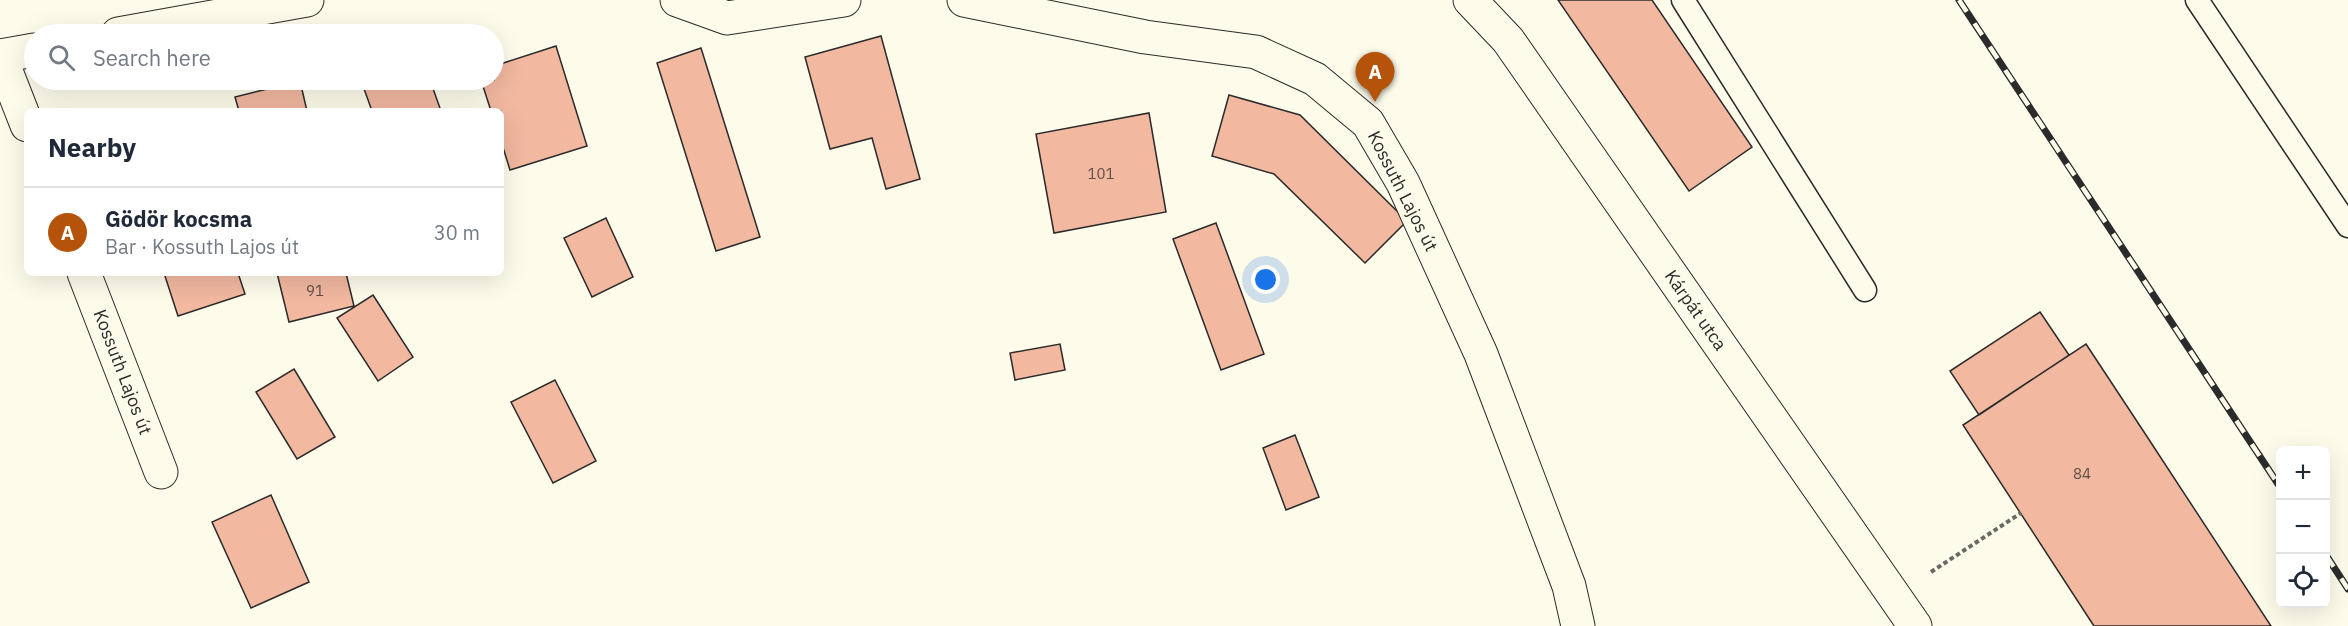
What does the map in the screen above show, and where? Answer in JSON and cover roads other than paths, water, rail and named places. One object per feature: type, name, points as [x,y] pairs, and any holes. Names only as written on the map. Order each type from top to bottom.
[{"type":"street","points":[[174,24],[307,0]]},
{"type":"street","points":[[677,0],[727,18],[844,0]]},
{"type":"street","name":"Kossuth Lajos út","points":[[964,0],[1145,37],[1256,52],[1315,79],[1368,123],[1403,183],[1481,354],[1569,586],[1578,626]]},
{"type":"street","name":"Kárpát utca","points":[[1470,0],[1508,40],[1915,626]]},
{"type":"street","points":[[24,52],[0,56],[24,117]]},
{"type":"street","name":"Kossuth Lajos út","points":[[85,276],[161,472]]},
{"type":"lane","points":[[1683,0],[1865,290]]},
{"type":"lane","points":[[2197,0],[2348,226]]},
{"type":"railway","points":[[1959,0],[2276,481]]},
{"type":"railway","points":[[2330,561],[2348,589]]},
{"type":"place","name":"Gödör kocsma","points":[[1375,102]]}]
